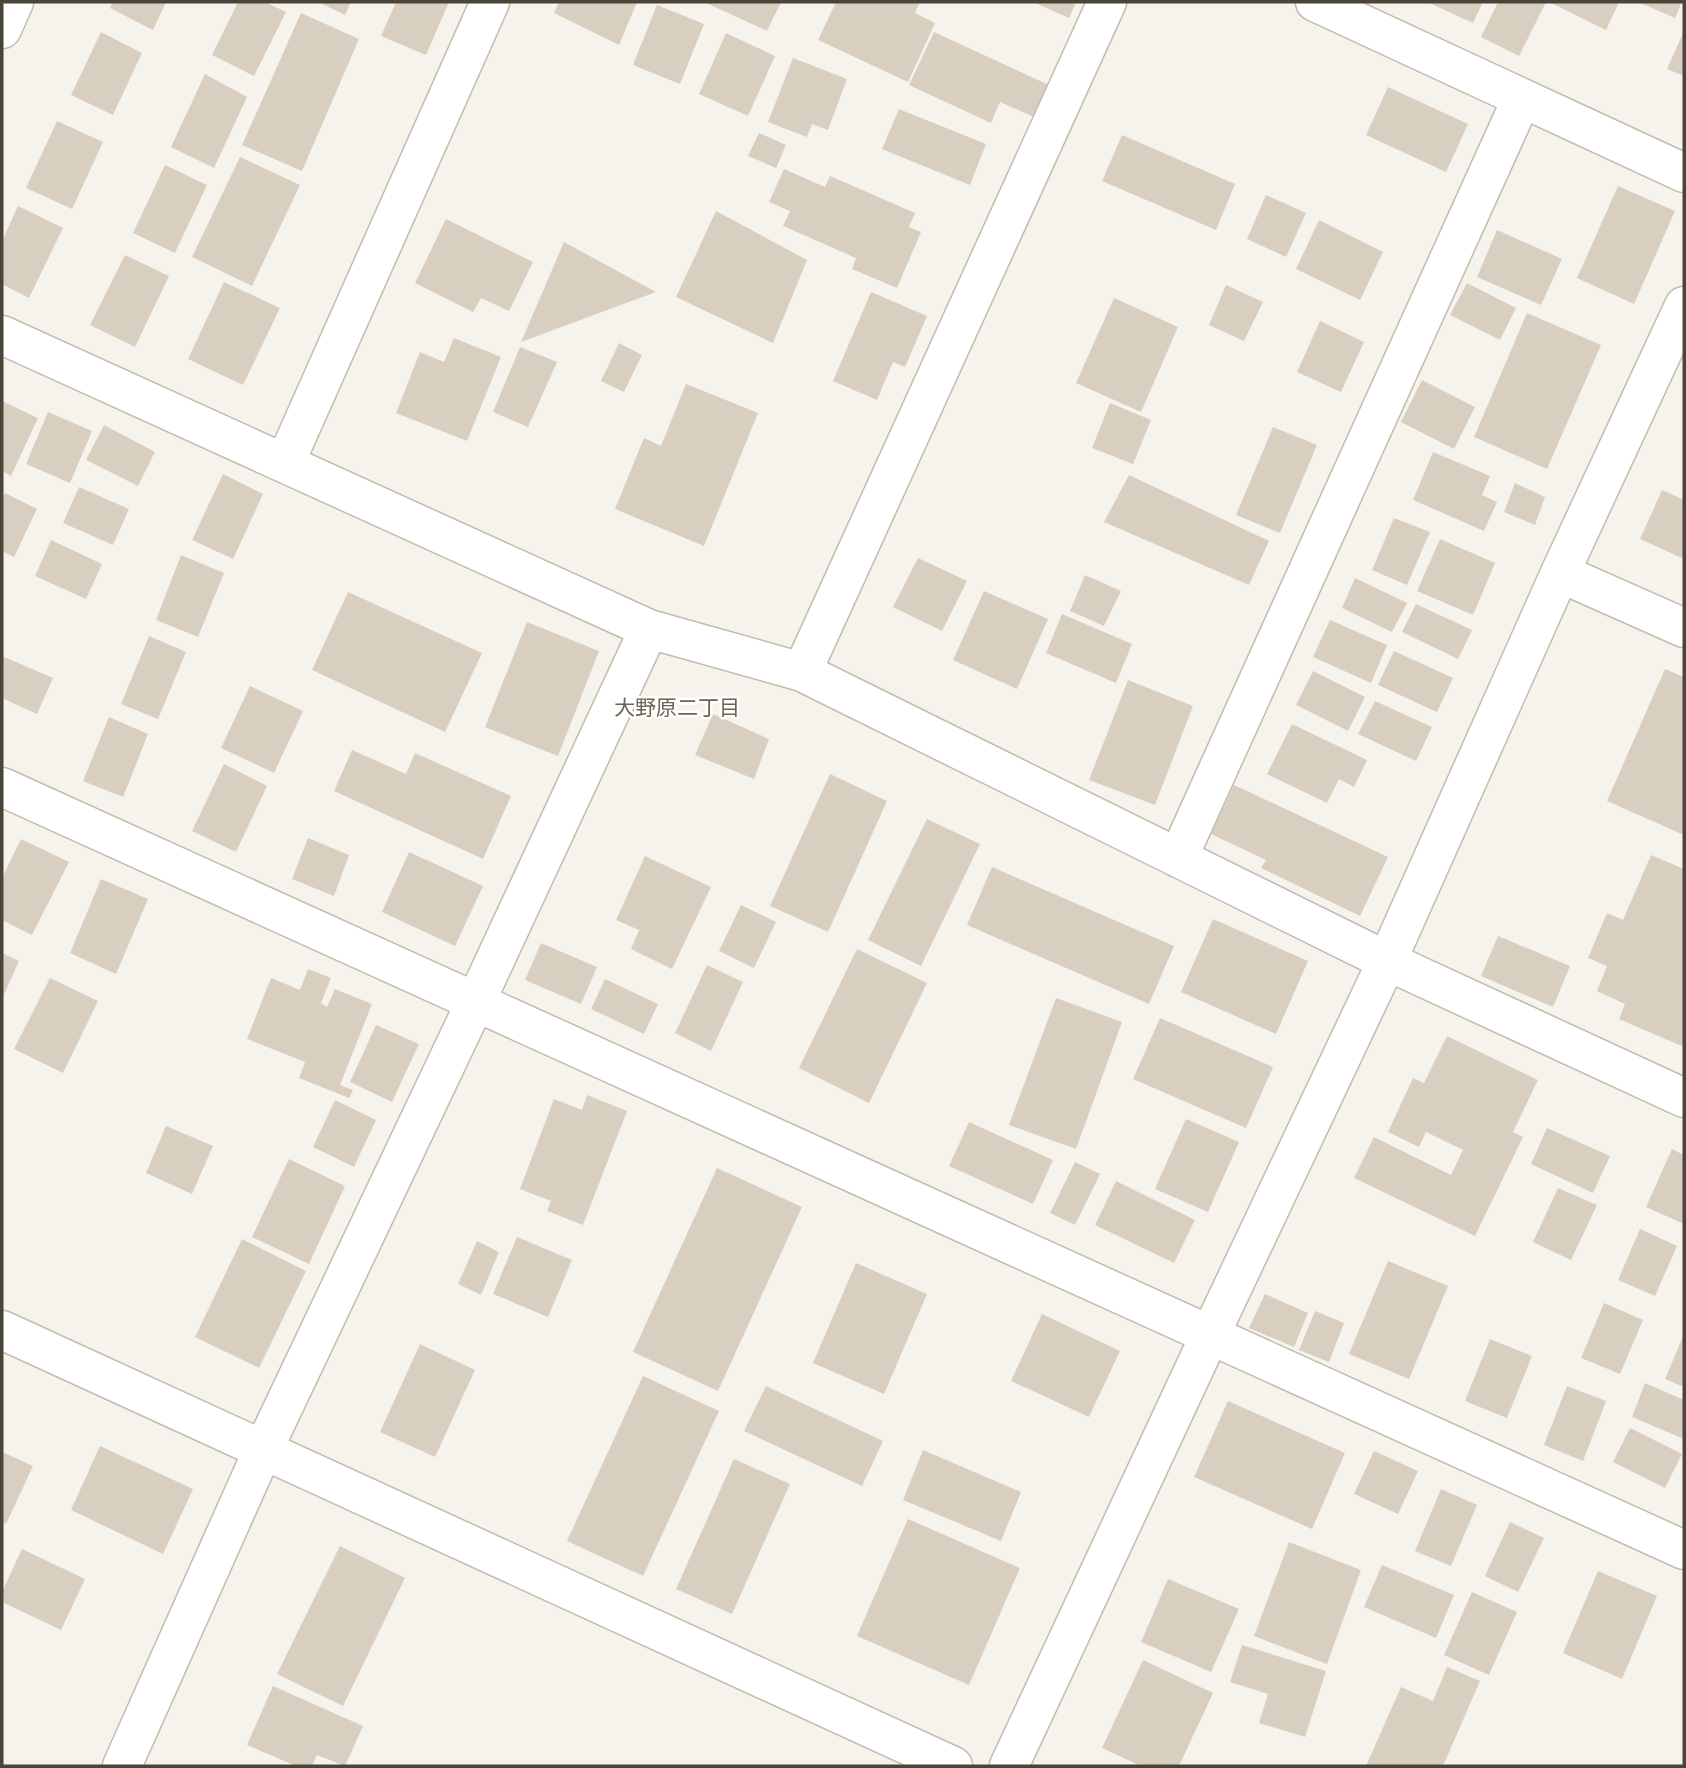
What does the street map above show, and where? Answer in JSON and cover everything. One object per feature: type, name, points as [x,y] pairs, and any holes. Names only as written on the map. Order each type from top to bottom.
[{"type":"street","points":[[2,29],[14,2]]},
{"type":"street","points":[[285,464],[490,2]]},
{"type":"street","points":[[802,672],[1107,2]]},
{"type":"street","points":[[1315,2],[1684,173]]},
{"type":"street","points":[[1178,858],[1522,98]]},
{"type":"street","points":[[1009,1766],[1387,961],[1560,573],[1684,306]]},
{"type":"street","points":[[2,335],[649,629],[802,672],[1387,961],[1684,1098]]},
{"type":"street","points":[[1560,573],[1684,628]]},
{"type":"street","points":[[122,1766],[263,1450],[649,629]]},
{"type":"street","points":[[2,787],[1684,1550]]},
{"type":"street","points":[[2,1331],[953,1766]]},
{"type":"building","points":[[113,2],[166,2],[153,30],[110,8]]},
{"type":"building","points":[[238,2],[265,2],[286,12],[254,76],[212,55]]},
{"type":"building","points":[[318,2],[351,2],[345,15]]},
{"type":"building","points":[[396,2],[449,2],[426,55],[381,36]]},
{"type":"building","points":[[559,2],[637,2],[619,45],[554,13]]},
{"type":"building","points":[[704,2],[781,2],[767,31]]},
{"type":"building","points":[[836,2],[920,2],[915,13],[935,23],[908,82],[818,40]]},
{"type":"building","points":[[1033,2],[1076,2],[1069,18]]},
{"type":"building","points":[[1427,2],[1483,2],[1473,23]]},
{"type":"building","points":[[1498,2],[1546,2],[1519,56],[1481,37]]},
{"type":"building","points":[[1549,2],[1619,2],[1606,30]]},
{"type":"building","points":[[1638,2],[1682,2],[1675,18]]},
{"type":"building","points":[[657,5],[704,24],[680,84],[633,65]]},
{"type":"building","points":[[301,13],[359,39],[302,171],[242,145]]},
{"type":"building","points":[[1684,31],[1684,76],[1667,69]]},
{"type":"building","points":[[101,32],[142,53],[113,115],[71,95]]},
{"type":"building","points":[[934,32],[1051,86],[1036,118],[1000,102],[991,123],[909,85]]},
{"type":"building","points":[[726,33],[775,56],[748,116],[699,94]]},
{"type":"building","points":[[793,58],[847,79],[828,130],[812,124],[807,137],[768,122]]},
{"type":"building","points":[[205,74],[247,97],[214,168],[171,147]]},
{"type":"building","points":[[1388,87],[1468,124],[1446,172],[1366,135]]},
{"type":"building","points":[[899,109],[986,144],[970,185],[882,149]]},
{"type":"building","points":[[57,121],[103,142],[72,209],[26,188]]},
{"type":"building","points":[[759,133],[786,145],[776,168],[748,156]]},
{"type":"building","points":[[1122,135],[1235,184],[1216,230],[1102,181]]},
{"type":"building","points":[[240,157],[300,185],[252,286],[192,257]]},
{"type":"building","points":[[165,165],[207,185],[175,253],[133,233]]},
{"type":"building","points":[[784,169],[825,187],[830,176],[915,213],[909,227],[921,232],[897,288],[852,269],[856,258],[783,226],[790,211],[769,202]]},
{"type":"building","points":[[1618,186],[1675,211],[1634,304],[1577,278]]},
{"type":"building","points":[[1266,195],[1306,213],[1286,257],[1247,239]]},
{"type":"building","points":[[18,206],[63,228],[29,298],[2,284],[2,241]]},
{"type":"building","points":[[716,211],[807,260],[773,343],[676,297]]},
{"type":"building","points":[[446,219],[533,262],[509,311],[481,298],[473,312],[415,283]]},
{"type":"building","points":[[1319,220],[1383,252],[1360,300],[1296,269]]},
{"type":"building","points":[[1497,230],[1562,259],[1541,305],[1477,277]]},
{"type":"building","points":[[564,242],[656,292],[521,342]]},
{"type":"building","points":[[125,255],[169,276],[135,347],[90,325]]},
{"type":"building","points":[[224,282],[280,308],[243,385],[188,359]]},
{"type":"building","points":[[1467,283],[1516,308],[1500,340],[1450,315]]},
{"type":"building","points":[[1226,285],[1263,302],[1244,341],[1209,325]]},
{"type":"building","points":[[871,292],[927,316],[905,367],[893,362],[877,400],[833,381]]},
{"type":"building","points":[[1114,298],[1178,327],[1141,412],[1076,383]]},
{"type":"building","points":[[1527,313],[1601,345],[1547,469],[1474,437]]},
{"type":"building","points":[[1320,321],[1364,342],[1341,392],[1297,372]]},
{"type":"building","points":[[454,338],[501,357],[467,441],[396,413],[420,352],[444,362]]},
{"type":"building","points":[[619,343],[642,355],[624,392],[601,381]]},
{"type":"building","points":[[520,347],[557,362],[528,427],[493,412]]},
{"type":"building","points":[[1422,380],[1475,407],[1454,449],[1401,422]]},
{"type":"building","points":[[686,384],[758,413],[704,546],[615,509],[644,438],[661,446]]},
{"type":"building","points":[[2,401],[38,418],[11,476],[2,471]]},
{"type":"building","points":[[1110,403],[1151,420],[1133,464],[1092,448]]},
{"type":"building","points":[[48,412],[92,431],[70,483],[26,464]]},
{"type":"building","points":[[104,425],[155,452],[138,486],[86,460]]},
{"type":"building","points":[[1273,427],[1317,445],[1280,533],[1236,515]]},
{"type":"building","points":[[1433,452],[1490,476],[1482,495],[1497,502],[1484,531],[1413,500]]},
{"type":"building","points":[[223,474],[263,494],[233,559],[192,540]]},
{"type":"building","points":[[1129,475],[1269,541],[1249,585],[1104,522]]},
{"type":"building","points":[[1515,483],[1545,497],[1535,525],[1504,512]]},
{"type":"building","points":[[79,487],[129,509],[113,545],[63,523]]},
{"type":"building","points":[[1662,490],[1684,500],[1684,559],[1640,539]]},
{"type":"building","points":[[5,493],[37,509],[14,557],[2,551],[2,499]]},
{"type":"building","points":[[1394,518],[1430,532],[1407,585],[1372,570]]},
{"type":"building","points":[[1440,539],[1495,563],[1473,615],[1417,591]]},
{"type":"building","points":[[51,540],[102,564],[86,599],[35,576]]},
{"type":"building","points":[[181,555],[224,573],[198,637],[156,620]]},
{"type":"building","points":[[918,558],[967,581],[942,631],[893,607]]},
{"type":"building","points":[[1085,575],[1121,591],[1104,626],[1070,611]]},
{"type":"building","points":[[1355,578],[1407,603],[1392,632],[1342,608]]},
{"type":"building","points":[[984,591],[1048,619],[1017,689],[953,660]]},
{"type":"building","points":[[348,592],[482,653],[445,732],[312,670]]},
{"type":"building","points":[[1416,604],[1472,630],[1458,659],[1402,632]]},
{"type":"building","points":[[1062,614],[1132,644],[1116,683],[1046,653]]},
{"type":"building","points":[[1330,620],[1387,645],[1371,683],[1313,657]]},
{"type":"building","points":[[527,622],[599,651],[558,756],[485,727]]},
{"type":"building","points":[[149,636],[186,652],[158,719],[121,704]]},
{"type":"building","points":[[1394,651],[1453,678],[1437,712],[1378,685]]},
{"type":"building","points":[[2,656],[53,678],[37,714],[2,698]]},
{"type":"building","points":[[1665,669],[1684,677],[1684,835],[1607,801]]},
{"type":"building","points":[[1313,671],[1365,697],[1348,731],[1296,705]]},
{"type":"building","points":[[1128,680],[1193,706],[1155,805],[1089,780]]},
{"type":"building","points":[[250,686],[303,711],[274,773],[221,748]]},
{"type":"building","points":[[1375,701],[1432,727],[1416,761],[1358,734]]},
{"type":"building","points":[[713,714],[769,739],[754,779],[695,755]]},
{"type":"building","points":[[109,717],[148,734],[123,797],[83,781]]},
{"type":"building","points":[[1292,724],[1367,760],[1354,787],[1339,779],[1327,803],[1267,774]]},
{"type":"building","points":[[352,750],[406,774],[415,753],[511,796],[483,859],[334,791]]},
{"type":"building","points":[[224,764],[267,786],[236,852],[192,831]]},
{"type":"building","points":[[830,774],[887,801],[828,932],[770,906]]},
{"type":"building","points":[[1234,785],[1388,857],[1360,916],[1261,868],[1266,860],[1211,834]]},
{"type":"building","points":[[927,819],[980,844],[921,966],[868,940]]},
{"type":"building","points":[[308,838],[349,855],[334,896],[292,879]]},
{"type":"building","points":[[21,839],[69,862],[32,935],[2,920],[2,878]]},
{"type":"building","points":[[409,852],[483,886],[455,946],[382,912]]},
{"type":"building","points":[[1651,855],[1684,869],[1684,1047],[1619,1019],[1625,1004],[1597,991],[1607,966],[1588,958],[1607,913],[1623,920]]},
{"type":"building","points":[[645,856],[711,887],[672,969],[631,949],[639,930],[616,920]]},
{"type":"building","points":[[992,867],[1174,946],[1149,1004],[967,925]]},
{"type":"building","points":[[101,879],[148,899],[116,974],[70,953]]},
{"type":"building","points":[[741,905],[776,922],[754,968],[719,951]]},
{"type":"building","points":[[1213,919],[1308,961],[1276,1034],[1181,992]]},
{"type":"building","points":[[1498,936],[1570,966],[1553,1007],[1481,976]]},
{"type":"building","points":[[541,943],[597,967],[581,1004],[525,980]]},
{"type":"building","points":[[857,949],[927,983],[869,1103],[799,1068]]},
{"type":"building","points":[[2,953],[19,961],[2,999]]},
{"type":"building","points":[[707,965],[743,982],[711,1051],[675,1033]]},
{"type":"building","points":[[308,969],[331,978],[321,1003],[327,1007],[335,989],[372,1004],[340,1085],[353,1090],[349,1098],[299,1078],[305,1062],[247,1039],[271,978],[300,990]]},
{"type":"building","points":[[50,978],[98,1001],[63,1073],[14,1049]]},
{"type":"building","points":[[605,979],[658,1004],[644,1034],[591,1009]]},
{"type":"building","points":[[1056,998],[1122,1022],[1076,1149],[1009,1125]]},
{"type":"building","points":[[1160,1018],[1273,1067],[1246,1128],[1133,1079]]},
{"type":"building","points":[[376,1025],[419,1044],[392,1102],[350,1082]]},
{"type":"building","points":[[1447,1036],[1538,1080],[1513,1132],[1523,1137],[1475,1236],[1354,1178],[1374,1137],[1451,1175],[1463,1150],[1426,1132],[1419,1147],[1388,1132],[1413,1078],[1424,1083]]},
{"type":"building","points":[[587,1095],[627,1111],[583,1225],[547,1211],[551,1201],[520,1189],[554,1099],[582,1110]]},
{"type":"building","points":[[335,1100],[376,1120],[354,1167],[313,1147]]},
{"type":"building","points":[[1186,1119],[1239,1142],[1208,1212],[1155,1189]]},
{"type":"building","points":[[969,1122],[1053,1160],[1033,1204],[949,1166]]},
{"type":"building","points":[[166,1126],[213,1146],[192,1194],[146,1173]]},
{"type":"building","points":[[1547,1128],[1610,1156],[1593,1193],[1531,1164]]},
{"type":"building","points":[[1672,1149],[1684,1155],[1684,1224],[1646,1207]]},
{"type":"building","points":[[289,1159],[345,1186],[309,1264],[252,1237]]},
{"type":"building","points":[[1075,1162],[1100,1174],[1075,1225],[1050,1213]]},
{"type":"building","points":[[717,1168],[802,1207],[718,1391],[633,1352]]},
{"type":"building","points":[[1116,1181],[1195,1220],[1174,1263],[1095,1225]]},
{"type":"building","points":[[1558,1188],[1597,1205],[1571,1260],[1533,1242]]},
{"type":"building","points":[[1640,1229],[1677,1246],[1655,1296],[1618,1280]]},
{"type":"building","points":[[517,1237],[572,1260],[548,1317],[493,1294]]},
{"type":"building","points":[[242,1239],[306,1271],[259,1368],[195,1337]]},
{"type":"building","points":[[477,1241],[499,1252],[481,1295],[458,1284]]},
{"type":"building","points":[[1388,1261],[1448,1286],[1409,1379],[1349,1354]]},
{"type":"building","points":[[856,1263],[927,1294],[884,1394],[813,1363]]},
{"type":"building","points":[[1265,1294],[1308,1313],[1294,1347],[1249,1328]]},
{"type":"building","points":[[1604,1303],[1643,1320],[1620,1374],[1581,1358]]},
{"type":"building","points":[[1315,1311],[1344,1323],[1329,1362],[1299,1350]]},
{"type":"building","points":[[1042,1314],[1120,1351],[1089,1417],[1011,1381]]},
{"type":"building","points":[[1684,1334],[1684,1387],[1665,1379]]},
{"type":"building","points":[[1490,1339],[1532,1356],[1507,1418],[1465,1401]]},
{"type":"building","points":[[420,1344],[475,1370],[435,1457],[380,1432]]},
{"type":"building","points":[[643,1376],[719,1411],[643,1576],[567,1541]]},
{"type":"building","points":[[1645,1383],[1684,1400],[1684,1439],[1632,1417]]},
{"type":"building","points":[[766,1386],[883,1441],[862,1486],[744,1431]]},
{"type":"building","points":[[1567,1386],[1606,1401],[1583,1461],[1544,1445]]},
{"type":"building","points":[[1228,1401],[1345,1453],[1312,1529],[1194,1477]]},
{"type":"building","points":[[1630,1428],[1682,1454],[1665,1488],[1613,1462]]},
{"type":"building","points":[[100,1446],[193,1489],[163,1554],[71,1510]]},
{"type":"building","points":[[923,1450],[1021,1492],[1001,1541],[903,1500]]},
{"type":"building","points":[[1374,1451],[1418,1471],[1398,1514],[1354,1494]]},
{"type":"building","points":[[2,1452],[33,1466],[6,1524],[2,1522]]},
{"type":"building","points":[[734,1459],[790,1484],[732,1614],[676,1589]]},
{"type":"building","points":[[1441,1489],[1477,1505],[1451,1566],[1415,1551]]},
{"type":"building","points":[[908,1519],[1020,1568],[969,1685],[857,1636]]},
{"type":"building","points":[[1510,1522],[1544,1538],[1518,1592],[1485,1576]]},
{"type":"building","points":[[1289,1542],[1361,1570],[1327,1664],[1254,1636]]},
{"type":"building","points":[[340,1546],[405,1578],[343,1706],[277,1674]]},
{"type":"building","points":[[22,1549],[85,1579],[61,1630],[2,1602],[2,1592]]},
{"type":"building","points":[[1382,1565],[1454,1595],[1436,1638],[1364,1607]]},
{"type":"building","points":[[1598,1571],[1657,1596],[1622,1679],[1563,1653]]},
{"type":"building","points":[[1168,1579],[1239,1609],[1211,1672],[1141,1642]]},
{"type":"building","points":[[1472,1592],[1517,1612],[1489,1675],[1444,1655]]},
{"type":"building","points":[[1242,1645],[1326,1671],[1305,1737],[1259,1723],[1268,1694],[1230,1682]]},
{"type":"building","points":[[1143,1660],[1213,1693],[1179,1766],[1141,1766],[1102,1748]]},
{"type":"building","points":[[1447,1667],[1480,1681],[1443,1766],[1366,1766],[1401,1687],[1433,1701]]},
{"type":"building","points":[[273,1686],[363,1726],[345,1766],[317,1755],[312,1766],[296,1766],[247,1745]]},
{"type":"district","name":"大野原二丁目","points":[[677,708]]}]
